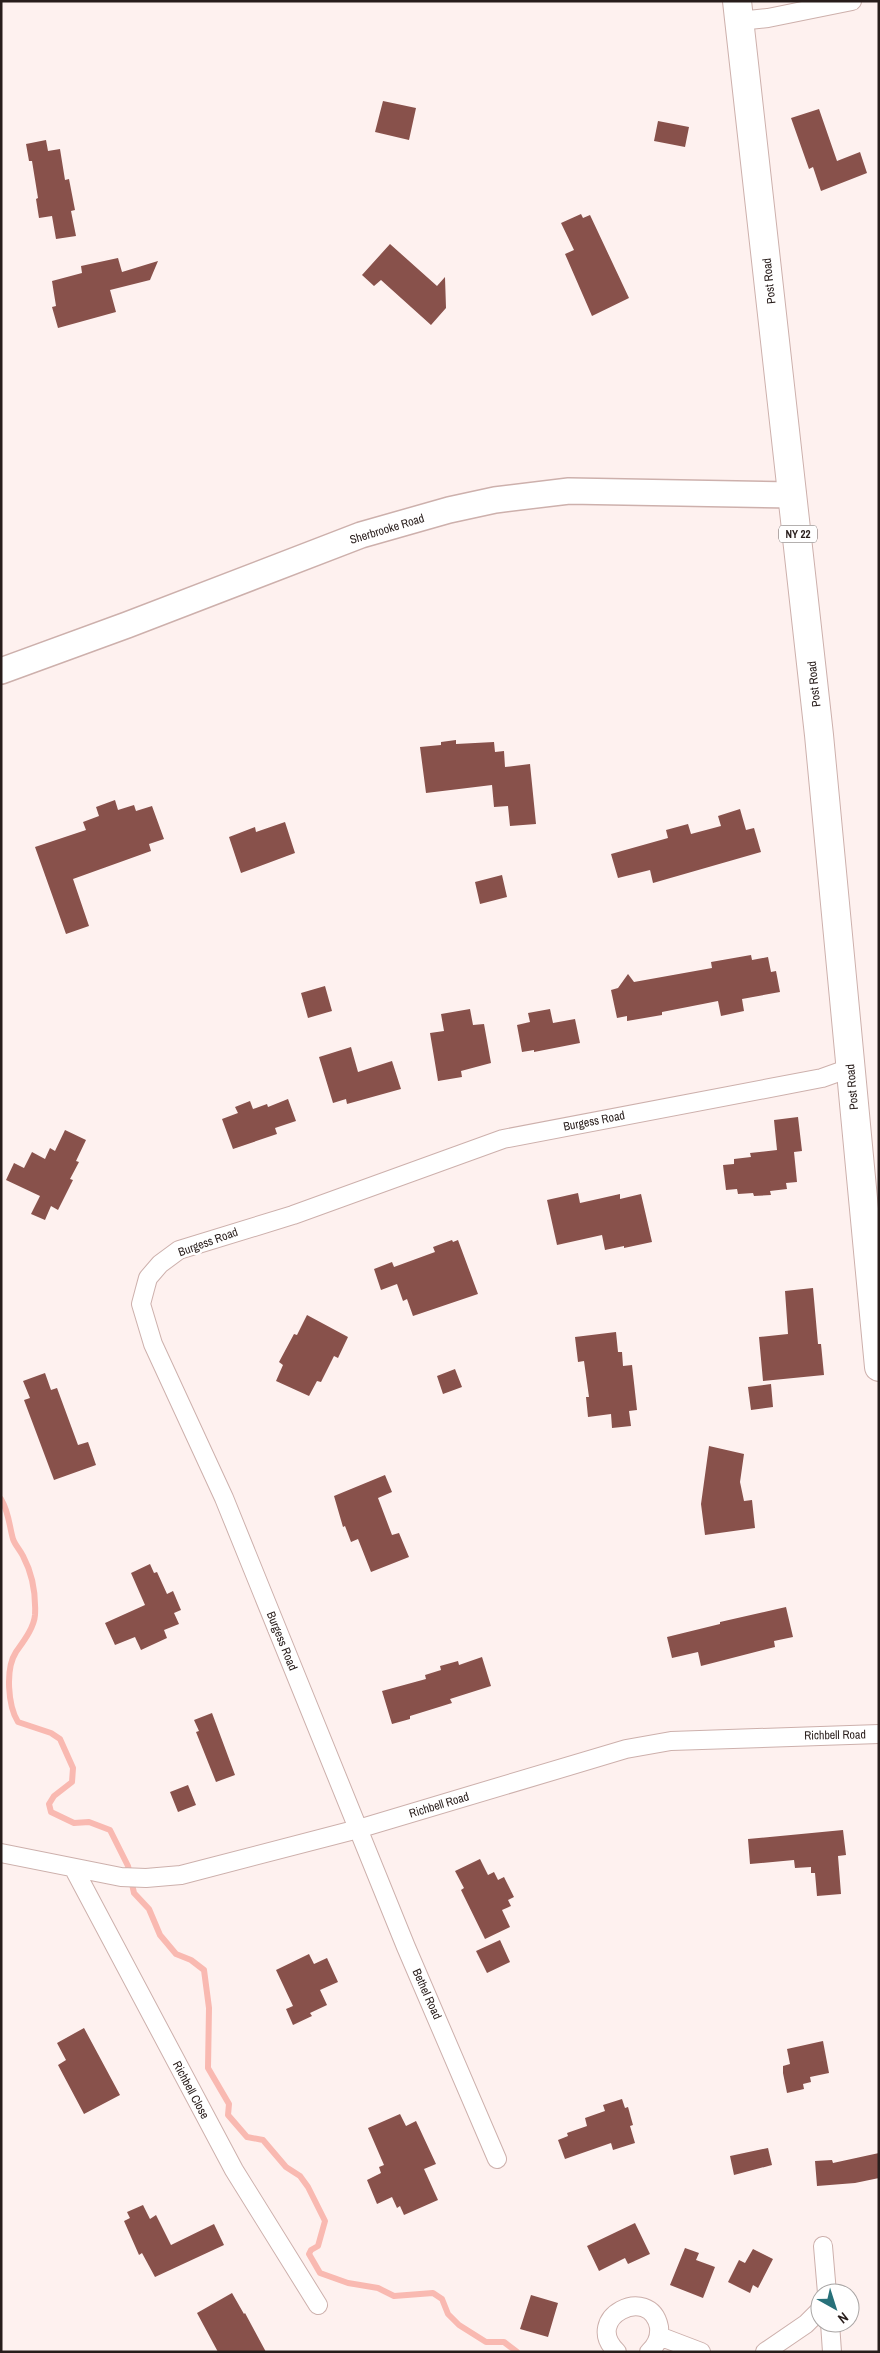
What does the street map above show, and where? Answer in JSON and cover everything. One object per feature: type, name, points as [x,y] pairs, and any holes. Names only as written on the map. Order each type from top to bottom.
[{"type":"main road","name":"Post Road","points":[[738,11],[820,745],[879,1367]]},
{"type":"street","points":[[738,11],[768,18],[852,1]]},
{"type":"street","name":"Sherbrooke Road","points":[[1,671],[100,636],[361,536],[449,510],[494,500],[569,491],[760,496],[793,495]]},
{"type":"street","name":"Burgess Road","points":[[358,1829],[224,1498],[153,1344],[141,1304],[148,1278],[160,1264],[180,1250],[293,1215],[503,1139],[822,1078],[850,1068]]},
{"type":"street","name":"Richbell Road","points":[[1,1853],[121,1877],[146,1878],[181,1875],[358,1829],[626,1749],[672,1741],[879,1734]]},
{"type":"street","name":"Bethel Road","points":[[358,1829],[406,1947],[497,2159]]},
{"type":"street","name":"Richbell Close","points":[[74,1869],[94,1903],[182,2075],[234,2170],[318,2305]]},
{"type":"street","points":[[823,2246],[826,2283]]},
{"type":"street","points":[[617,2352],[612,2347],[608,2336],[608,2327],[614,2314],[622,2309],[636,2306],[649,2311],[658,2326],[659,2336],[654,2347],[649,2352]]},
{"type":"street","points":[[765,2352],[810,2320]]},
{"type":"street","points":[[831,2333],[832,2352]]},
{"type":"street","points":[[659,2336],[702,2352]]},
{"type":"building","points":[[383,101],[416,108],[409,140],[375,132]]},
{"type":"building","points":[[819,109],[837,161],[860,152],[867,173],[821,191],[813,167],[809,169],[791,118]]},
{"type":"building","points":[[658,121],[689,127],[685,147],[654,141]]},
{"type":"building","points":[[46,140],[48,151],[60,149],[65,180],[69,179],[75,210],[71,211],[76,236],[56,239],[52,216],[39,218],[32,161],[29,161],[26,144]]},
{"type":"building","points":[[581,214],[583,218],[590,215],[629,298],[592,316],[565,254],[574,250],[561,223]]},
{"type":"building","points":[[390,244],[437,286],[445,277],[446,308],[431,325],[381,280],[374,286],[362,275]]},
{"type":"building","points":[[118,258],[122,272],[158,261],[150,280],[110,290],[116,312],[58,328],[52,307],[56,306],[52,281],[82,273],[81,266]]},
{"type":"building","points":[[456,740],[456,744],[494,742],[495,752],[504,751],[505,767],[530,764],[536,824],[510,826],[508,806],[494,807],[492,785],[426,793],[420,747],[441,745],[441,742]]},
{"type":"building","points":[[115,800],[118,810],[134,805],[136,811],[152,806],[164,839],[149,844],[151,851],[73,879],[89,926],[66,934],[35,847],[86,830],[83,822],[99,816],[96,807]]},
{"type":"building","points":[[740,809],[746,830],[754,828],[761,852],[653,883],[650,870],[618,878],[611,854],[668,838],[666,830],[688,824],[691,834],[721,826],[718,816]]},
{"type":"building","points":[[285,822],[295,853],[241,873],[229,837],[255,827],[256,832]]},
{"type":"building","points":[[502,875],[507,897],[480,904],[475,882]]},
{"type":"building","points":[[751,955],[752,960],[768,957],[771,972],[776,971],[780,992],[742,999],[744,1011],[721,1016],[718,1001],[662,1012],[662,1015],[627,1021],[627,1016],[617,1018],[611,990],[618,988],[628,974],[634,982],[712,968],[711,962]]},
{"type":"building","points":[[325,986],[332,1011],[308,1018],[301,993]]},
{"type":"building","points":[[470,1009],[473,1025],[484,1024],[491,1063],[461,1071],[462,1077],[438,1081],[430,1033],[444,1031],[441,1014]]},
{"type":"building","points":[[550,1009],[553,1023],[575,1019],[580,1043],[534,1052],[534,1050],[522,1052],[517,1025],[530,1022],[528,1013]]},
{"type":"building","points":[[351,1047],[358,1072],[392,1061],[401,1089],[347,1104],[346,1099],[333,1103],[319,1057]]},
{"type":"building","points":[[288,1099],[296,1121],[275,1128],[277,1134],[233,1149],[222,1119],[238,1113],[235,1107],[250,1101],[253,1109],[267,1104],[268,1107]]},
{"type":"building","points":[[798,1117],[802,1151],[794,1152],[797,1182],[786,1183],[787,1189],[770,1191],[771,1195],[754,1196],[753,1193],[738,1194],[737,1189],[726,1190],[723,1165],[734,1164],[734,1159],[751,1157],[750,1153],[777,1150],[774,1120]]},
{"type":"building","points":[[65,1130],[86,1140],[76,1161],[79,1162],[70,1179],[73,1180],[58,1210],[51,1206],[45,1220],[31,1214],[40,1196],[6,1180],[14,1163],[24,1168],[32,1152],[45,1159],[50,1148],[55,1151]]},
{"type":"building","points":[[578,1193],[580,1203],[620,1194],[620,1199],[641,1194],[652,1242],[605,1250],[602,1235],[557,1245],[547,1200]]},
{"type":"building","points":[[452,1240],[453,1242],[458,1240],[478,1294],[413,1316],[407,1299],[403,1301],[397,1284],[381,1290],[374,1269],[392,1262],[394,1267],[435,1252],[433,1247]]},
{"type":"building","points":[[813,1288],[818,1344],[821,1344],[824,1375],[763,1381],[759,1337],[788,1334],[785,1291]]},
{"type":"building","points":[[307,1315],[348,1337],[338,1358],[334,1356],[321,1382],[317,1381],[309,1396],[276,1381],[283,1365],[279,1362],[294,1334],[297,1335]]},
{"type":"building","points":[[616,1332],[618,1352],[622,1352],[623,1366],[632,1365],[637,1410],[629,1411],[631,1426],[612,1428],[611,1414],[588,1417],[586,1397],[589,1397],[584,1361],[578,1362],[575,1337]]},
{"type":"building","points":[[455,1369],[462,1387],[443,1394],[437,1376]]},
{"type":"building","points":[[45,1373],[51,1390],[57,1388],[78,1445],[88,1442],[96,1465],[54,1480],[24,1400],[30,1398],[23,1381]]},
{"type":"building","points":[[771,1384],[773,1407],[751,1410],[748,1387]]},
{"type":"building","points":[[709,1446],[744,1454],[740,1482],[744,1501],[752,1500],[755,1528],[705,1535],[701,1504]]},
{"type":"building","points":[[385,1475],[392,1492],[378,1498],[392,1535],[399,1533],[409,1557],[371,1572],[358,1539],[351,1542],[345,1526],[343,1527],[334,1496]]},
{"type":"building","points":[[150,1564],[154,1573],[157,1572],[167,1594],[173,1591],[181,1610],[174,1613],[179,1624],[164,1630],[167,1638],[141,1650],[135,1637],[115,1645],[105,1623],[145,1605],[131,1573]]},
{"type":"building","points":[[786,1607],[793,1637],[774,1641],[775,1647],[701,1666],[698,1652],[672,1658],[667,1637],[720,1624],[720,1622]]},
{"type":"building","points":[[482,1657],[491,1686],[450,1699],[452,1703],[410,1716],[410,1719],[392,1724],[382,1691],[426,1679],[425,1675],[441,1670],[440,1666],[458,1661],[459,1665]]},
{"type":"building","points":[[212,1713],[235,1775],[216,1782],[196,1732],[199,1731],[194,1720]]},
{"type":"building","points":[[188,1785],[196,1805],[178,1812],[170,1792]]},
{"type":"building","points":[[843,1830],[846,1855],[838,1856],[841,1894],[817,1896],[815,1873],[811,1873],[811,1867],[795,1868],[794,1860],[750,1864],[748,1839]]},
{"type":"building","points":[[480,1859],[488,1875],[494,1872],[498,1880],[504,1877],[514,1897],[508,1900],[511,1906],[502,1910],[510,1927],[485,1939],[461,1890],[464,1888],[455,1871]]},
{"type":"building","points":[[500,1940],[510,1962],[487,1973],[476,1951]]},
{"type":"building","points":[[309,1954],[314,1964],[327,1958],[338,1982],[320,1990],[327,2005],[310,2013],[312,2016],[293,2025],[286,2009],[293,2006],[276,1970]]},
{"type":"building","points":[[84,2028],[120,2095],[84,2114],[58,2065],[66,2060],[57,2043]]},
{"type":"building","points":[[823,2041],[829,2073],[810,2077],[811,2082],[803,2084],[804,2089],[787,2093],[783,2066],[790,2064],[787,2049]]},
{"type":"building","points":[[622,2099],[625,2108],[628,2107],[633,2125],[630,2126],[635,2143],[613,2150],[611,2143],[565,2159],[558,2140],[568,2136],[567,2133],[587,2126],[585,2118],[605,2111],[603,2105]]},
{"type":"building","points":[[400,2114],[406,2126],[416,2121],[436,2164],[424,2169],[438,2200],[404,2215],[400,2206],[397,2208],[392,2197],[377,2204],[367,2180],[381,2173],[379,2167],[384,2165],[368,2128]]},
{"type":"building","points":[[768,2148],[772,2165],[734,2175],[730,2156]]},
{"type":"building","points":[[879,2153],[879,2178],[855,2183],[817,2186],[815,2161],[832,2160],[833,2163]]},
{"type":"building","points":[[143,2205],[150,2219],[156,2215],[171,2245],[214,2224],[224,2245],[155,2277],[142,2253],[139,2255],[124,2221],[130,2218],[127,2212]]},
{"type":"building","points":[[635,2223],[650,2254],[628,2264],[625,2258],[599,2271],[587,2246]]},
{"type":"building","points":[[685,2248],[699,2253],[696,2260],[715,2267],[703,2298],[670,2285]]},
{"type":"building","points":[[753,2249],[773,2259],[758,2288],[753,2285],[750,2293],[728,2282],[739,2260],[745,2263]]},
{"type":"building","points":[[232,2293],[266,2352],[218,2352],[197,2313]]},
{"type":"building","points":[[531,2295],[558,2303],[548,2337],[520,2329]]},
{"type":"waterway","points":[[1,1499],[13,1539],[29,1570],[35,1600],[33,1625],[16,1652],[10,1668],[9,1687],[12,1707],[18,1722],[51,1733],[60,1739],[73,1768],[72,1782],[54,1796],[49,1804],[51,1812],[74,1823],[89,1822],[110,1830],[128,1866],[134,1893],[149,1909],[160,1935],[176,1954],[191,1960],[204,1970],[209,2008],[208,2068],[229,2104],[228,2115],[247,2137],[263,2140],[286,2167],[300,2176],[308,2187],[325,2221],[318,2246],[311,2250],[309,2254],[320,2273],[348,2283],[378,2288],[394,2296],[433,2293],[442,2299],[448,2314],[459,2325],[486,2342],[504,2342],[517,2352]]}]
